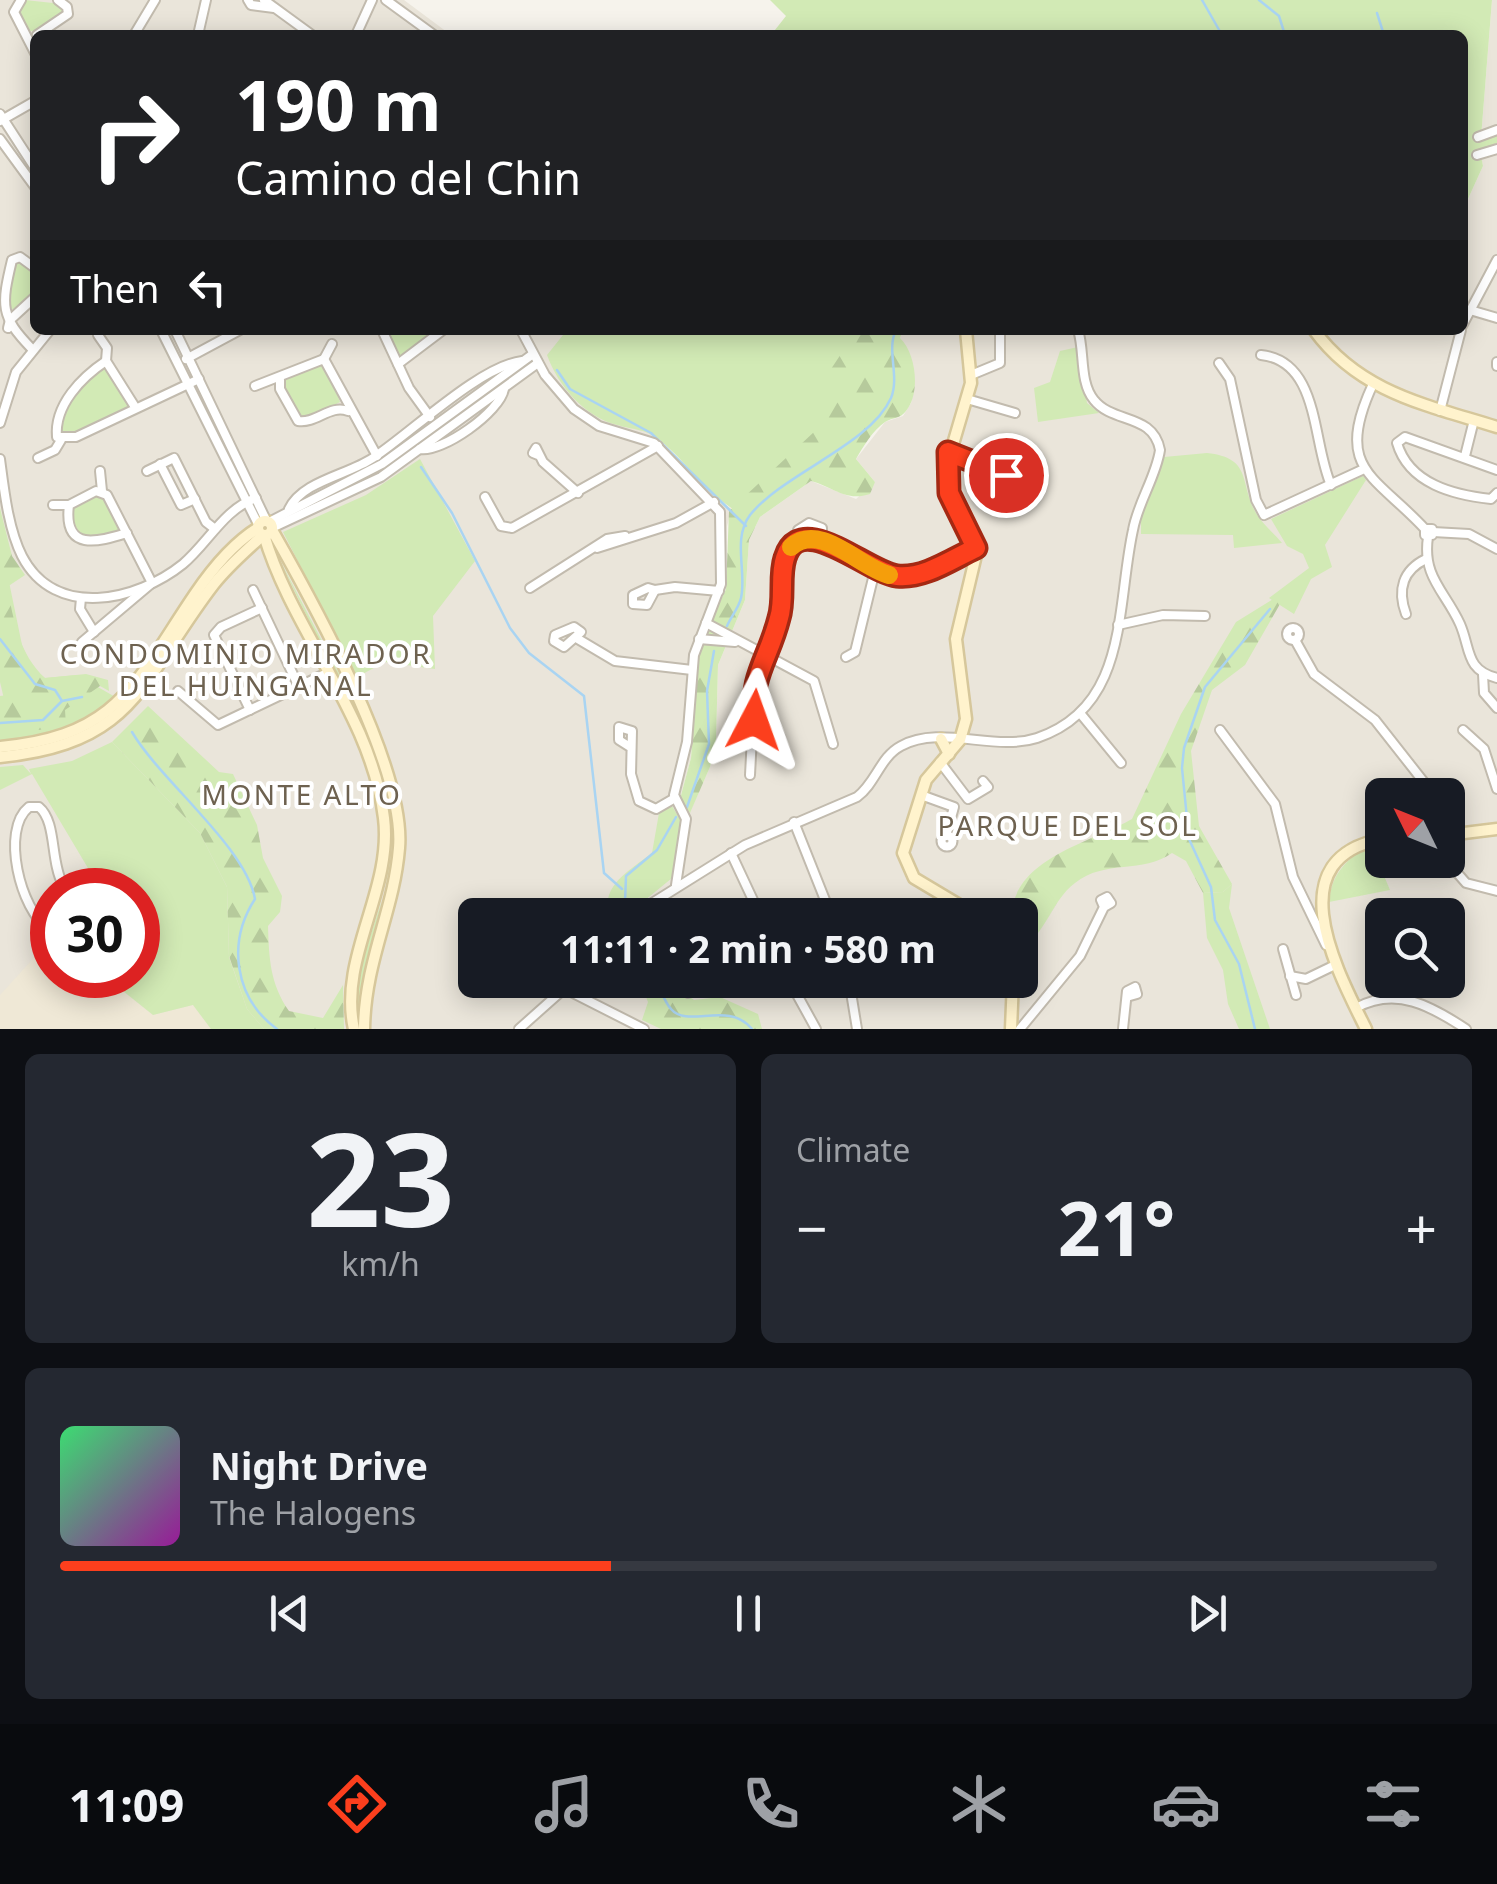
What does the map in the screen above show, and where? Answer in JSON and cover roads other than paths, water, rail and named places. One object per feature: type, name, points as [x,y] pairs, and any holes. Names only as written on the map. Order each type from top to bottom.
[{"type":"street","points":[[20,0],[13,9],[30,32]]},
{"type":"street","points":[[44,30],[68,14],[68,7],[58,0]]},
{"type":"street","points":[[137,30],[155,0]]},
{"type":"street","points":[[200,30],[206,0]]},
{"type":"street","points":[[248,0],[251,5],[276,8]]},
{"type":"street","points":[[264,0],[305,30]]},
{"type":"street","points":[[358,30],[372,0]]},
{"type":"street","points":[[386,0],[427,30]]},
{"type":"street","points":[[30,103],[1,118],[30,161]]},
{"type":"street","points":[[1478,136],[1497,130]]},
{"type":"street","points":[[0,139],[30,180]]},
{"type":"street","points":[[1478,155],[1497,148]]},
{"type":"street","points":[[30,264],[20,256],[11,262],[3,308],[8,328],[32,349]]},
{"type":"street","points":[[1468,314],[1497,260]]},
{"type":"street","points":[[8,328],[10,320],[30,302]]},
{"type":"street","points":[[1470,310],[1497,318]]},
{"type":"street","points":[[0,424],[5,384],[45,335]]},
{"type":"street","points":[[98,335],[106,348],[106,361],[135,406]]},
{"type":"street","points":[[163,335],[246,502],[266,528],[373,734],[399,814],[399,854],[354,985],[354,1029]]},
{"type":"street","points":[[178,335],[256,498],[360,740],[384,819],[383,894],[370,964],[364,1029]]},
{"type":"street","points":[[178,363],[231,335]]},
{"type":"street","points":[[384,335],[430,416]]},
{"type":"street","points":[[398,364],[436,335]]},
{"type":"street","points":[[524,335],[558,393],[588,420],[646,438],[658,446],[714,502],[722,518],[720,591],[699,639],[692,670],[688,731],[674,798],[686,819],[676,885]]},
{"type":"street","points":[[947,898],[918,881],[905,866],[903,849],[921,795],[960,740],[966,713],[956,638],[975,574],[976,548],[949,493],[948,452],[967,400],[971,375],[967,335]]},
{"type":"street","points":[[971,375],[1000,364],[1000,335]]},
{"type":"street","points":[[659,898],[731,853],[862,793],[900,746],[941,739],[998,744],[1028,740],[1080,713],[1108,675],[1133,528],[1159,446],[1146,425],[1103,408],[1092,397],[1079,335]]},
{"type":"street","points":[[1319,335],[1342,361],[1372,384],[1440,411],[1497,427]]},
{"type":"street","points":[[1440,411],[1460,335]]},
{"type":"street","points":[[324,359],[332,344]]},
{"type":"street","points":[[288,510],[370,472],[533,354]]},
{"type":"street","points":[[1261,355],[1281,360],[1301,377],[1331,486]]},
{"type":"street","points":[[255,386],[280,380],[314,360],[324,359]]},
{"type":"street","points":[[324,359],[349,412],[377,456]]},
{"type":"street","points":[[0,746],[67,736],[114,707],[213,569],[288,510],[303,492],[377,456],[494,369],[524,360]]},
{"type":"street","points":[[62,440],[56,430],[66,404],[78,384],[106,361]]},
{"type":"street","points":[[1219,363],[1230,379],[1260,511],[1269,514],[1364,470]]},
{"type":"street","points":[[0,757],[70,745],[121,715],[213,585],[266,528],[368,485],[420,449],[436,450],[499,405],[504,388],[538,364]]},
{"type":"street","points":[[38,458],[55,450],[62,440],[199,379]]},
{"type":"street","points":[[280,380],[280,389],[298,421],[307,422],[337,408],[349,412]]},
{"type":"street","points":[[1372,384],[1358,430],[1364,470],[1381,492],[1429,533],[1469,534],[1497,549]]},
{"type":"street","points":[[337,408],[342,395]]},
{"type":"street","points":[[967,400],[1015,413]]},
{"type":"street","points":[[1464,456],[1476,420]]},
{"type":"street","points":[[1497,470],[1405,437],[1397,443],[1408,465],[1441,490],[1491,499],[1497,493]]},
{"type":"street","points":[[638,453],[646,438]]},
{"type":"street","points":[[485,497],[501,526],[510,529],[578,493],[638,453],[658,446]]},
{"type":"street","points":[[948,452],[1016,478],[1020,471]]},
{"type":"street","points":[[538,455],[578,493]]},
{"type":"street","points":[[147,470],[174,458],[215,529]]},
{"type":"street","points":[[0,459],[23,558],[46,584],[82,598],[109,598],[152,583]]},
{"type":"street","points":[[160,464],[182,506],[195,499]]},
{"type":"street","points":[[100,471],[102,491],[152,583]]},
{"type":"street","points":[[53,506],[69,505],[102,491]]},
{"type":"street","points":[[82,642],[152,583],[186,562],[215,529],[256,498]]},
{"type":"street","points":[[530,588],[609,538],[676,523],[714,502]]},
{"type":"street","points":[[69,505],[72,529],[80,539],[94,544],[127,533]]},
{"type":"street","points":[[750,775],[754,686],[780,615],[784,558],[796,542],[798,530],[809,523],[822,528],[822,540]]},
{"type":"street","points":[[1429,533],[1426,559],[1432,582],[1460,624],[1470,660],[1484,674],[1497,678]]},
{"type":"street","points":[[796,542],[822,540],[875,570],[914,575],[976,548]]},
{"type":"street","points":[[1406,614],[1403,580],[1413,566],[1426,559]]},
{"type":"street","points":[[846,657],[855,652],[875,570]]},
{"type":"street","points":[[654,590],[675,586],[720,591]]},
{"type":"street","points":[[253,590],[299,686]]},
{"type":"street","points":[[82,598],[80,609],[94,632]]},
{"type":"street","points":[[250,710],[214,635],[221,626],[262,608]]},
{"type":"street","points":[[1118,625],[1164,615],[1205,616]]},
{"type":"street","points":[[706,623],[735,642],[814,680],[834,744]]},
{"type":"street","points":[[578,639],[621,662],[692,670]]},
{"type":"street","points":[[699,639],[735,642]]},
{"type":"street","points":[[1295,640],[1314,674],[1374,720],[1420,778]]},
{"type":"street","points":[[178,691],[214,724],[329,672]]},
{"type":"street","points":[[1484,674],[1484,693],[1497,708]]},
{"type":"street","points":[[1080,713],[1121,763]]},
{"type":"street","points":[[1220,730],[1275,804],[1284,854],[1366,1029]]},
{"type":"street","points":[[1463,730],[1484,750],[1497,789]]},
{"type":"street","points":[[360,740],[373,734]]},
{"type":"street","points":[[941,739],[944,758],[968,799],[988,787],[983,780]]},
{"type":"street","points":[[630,747],[631,780],[639,801],[656,810],[674,798]]},
{"type":"street","points":[[921,795],[954,807],[946,836]]},
{"type":"street","points":[[30,907],[14,854],[20,816],[30,808],[39,807],[50,820],[56,868]]},
{"type":"street","points":[[794,822],[824,898]]},
{"type":"street","points":[[1465,834],[1497,829]]},
{"type":"street","points":[[1326,945],[1322,902],[1328,878],[1341,860],[1365,845]]},
{"type":"street","points":[[731,853],[752,898]]},
{"type":"street","points":[[0,856],[14,854]]},
{"type":"street","points":[[1461,878],[1466,884],[1497,891]]},
{"type":"street","points":[[1305,902],[1322,902]]},
{"type":"street","points":[[1020,1029],[1080,956],[1104,906]]},
{"type":"street","points":[[1284,949],[1296,996]]},
{"type":"street","points":[[1290,976],[1306,979],[1335,965]]},
{"type":"street","points":[[1122,1029],[1130,996]]},
{"type":"street","points":[[1356,1008],[1378,998],[1400,997],[1466,1029]]},
{"type":"street","points":[[519,1029],[555,998]]},
{"type":"street","points":[[583,998],[644,1029]]},
{"type":"street","points":[[799,998],[816,1029]]},
{"type":"street","points":[[852,998],[857,1029]]},
{"type":"street","points":[[1011,1029],[1012,998]]},
{"type":"waterway","points":[[1202,0],[1219,30]]},
{"type":"waterway","points":[[1259,0],[1279,16],[1283,30]]},
{"type":"waterway","points":[[1377,13],[1382,30]]},
{"type":"waterway","points":[[727,626],[741,598],[742,534],[750,515],[783,486],[846,445],[880,415],[893,390],[894,335]]},
{"type":"waterway","points":[[557,370],[570,389],[651,433],[746,526]]},
{"type":"waterway","points":[[421,467],[452,513],[510,628],[529,653],[584,696],[604,873],[622,889]]},
{"type":"waterway","points":[[1255,1029],[1239,964],[1215,920],[1211,887],[1189,839],[1182,768],[1184,748],[1205,687],[1270,609]]},
{"type":"waterway","points":[[0,639],[35,684],[55,690],[62,701]]},
{"type":"waterway","points":[[687,807],[709,744],[707,691],[714,651]]},
{"type":"waterway","points":[[0,723],[43,720],[62,701],[82,697]]},
{"type":"waterway","points":[[132,732],[220,836],[248,879],[255,899],[241,933],[239,968],[251,1002],[277,1029]]},
{"type":"waterway","points":[[625,898],[626,876],[657,850],[676,817]]},
{"type":"waterway","points":[[665,998],[678,1014],[732,1016],[752,1029]]},
{"type":"district","name":"CONDOMINIO MIRADOR DEL HUINGANAL","points":[[246,669]]},
{"type":"district","name":"MONTE ALTO","points":[[302,794]]},
{"type":"district","name":"PARQUE DEL SOL","points":[[1068,825]]}]
